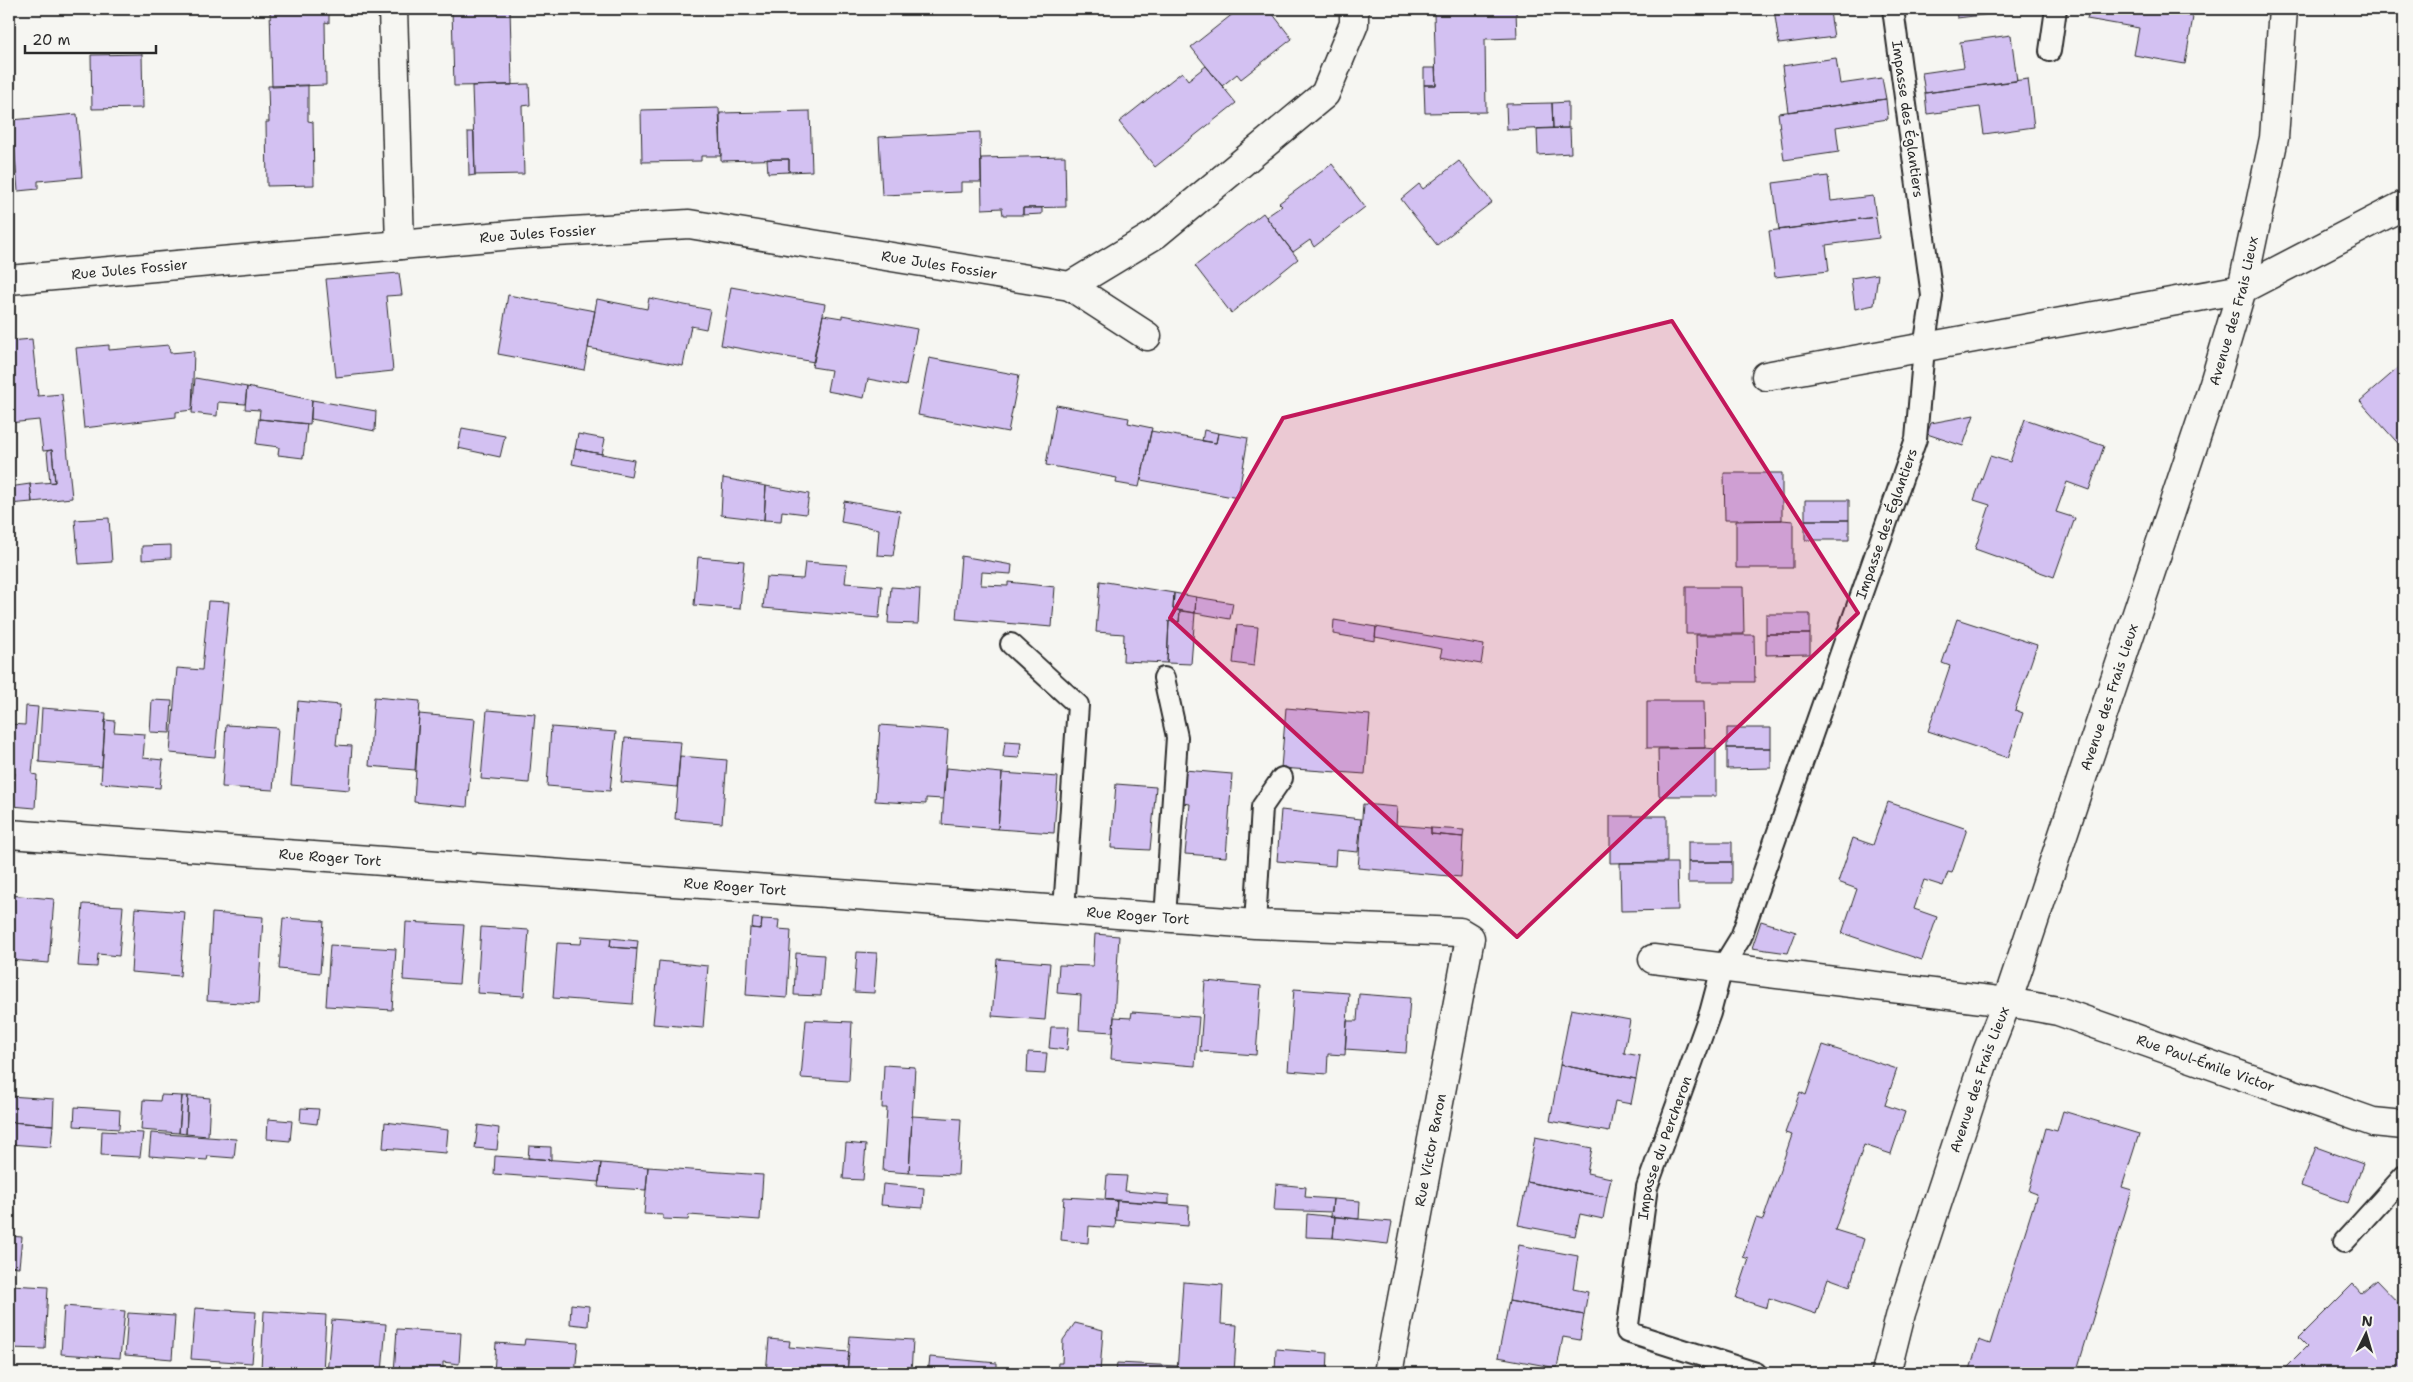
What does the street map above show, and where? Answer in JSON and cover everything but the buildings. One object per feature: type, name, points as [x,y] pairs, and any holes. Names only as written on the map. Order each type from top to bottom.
[{"type":"street","points":[[393,9],[400,244]]},
{"type":"street","points":[[1147,336],[1070,286],[1156,234],[1325,94],[1354,24],[1354,9]]},
{"type":"street","name":"Avenue des Frais Lieux","points":[[1886,1373],[1901,1313],[1987,1052],[2007,1002],[2214,383],[2242,289],[2274,138],[2284,9]]},
{"type":"street","points":[[1766,376],[2242,289],[2404,205]]},
{"type":"street","name":"Rue Jules Fossier","points":[[9,280],[400,244],[690,224],[1070,286]]},
{"type":"street","name":"Rue Roger Tort","points":[[9,834],[1165,918],[1255,924],[1460,932]]},
{"type":"street","name":"Rue Victor Baron","points":[[1388,1373],[1470,938],[1460,932]]},
{"type":"street","points":[[1653,959],[2007,1002]]},
{"type":"street","name":"Rue Paul-Émile Victor","points":[[2007,1002],[2058,1011],[2373,1122],[2404,1125]]},
{"type":"lane","name":"Impasse des Églantiers","points":[[1826,696],[1916,439],[1924,348],[1932,296],[1893,9]]},
{"type":"lane","points":[[2050,51],[2056,9]]},
{"type":"lane","points":[[1011,644],[1078,704],[1064,910]]},
{"type":"lane","points":[[1164,678],[1177,737],[1165,918]]},
{"type":"lane","name":"Impasse du Percheron","points":[[1756,1373],[1627,1332],[1647,1186],[1710,1013],[1722,968],[1741,937],[1826,696]]},
{"type":"lane","points":[[1255,924],[1262,807],[1282,778]]},
{"type":"lane","points":[[2344,1242],[2402,1185]]},
{"type":"highlighted area","points":[[1672,321],[1858,613],[1517,937],[1170,618],[1283,418]]}]
